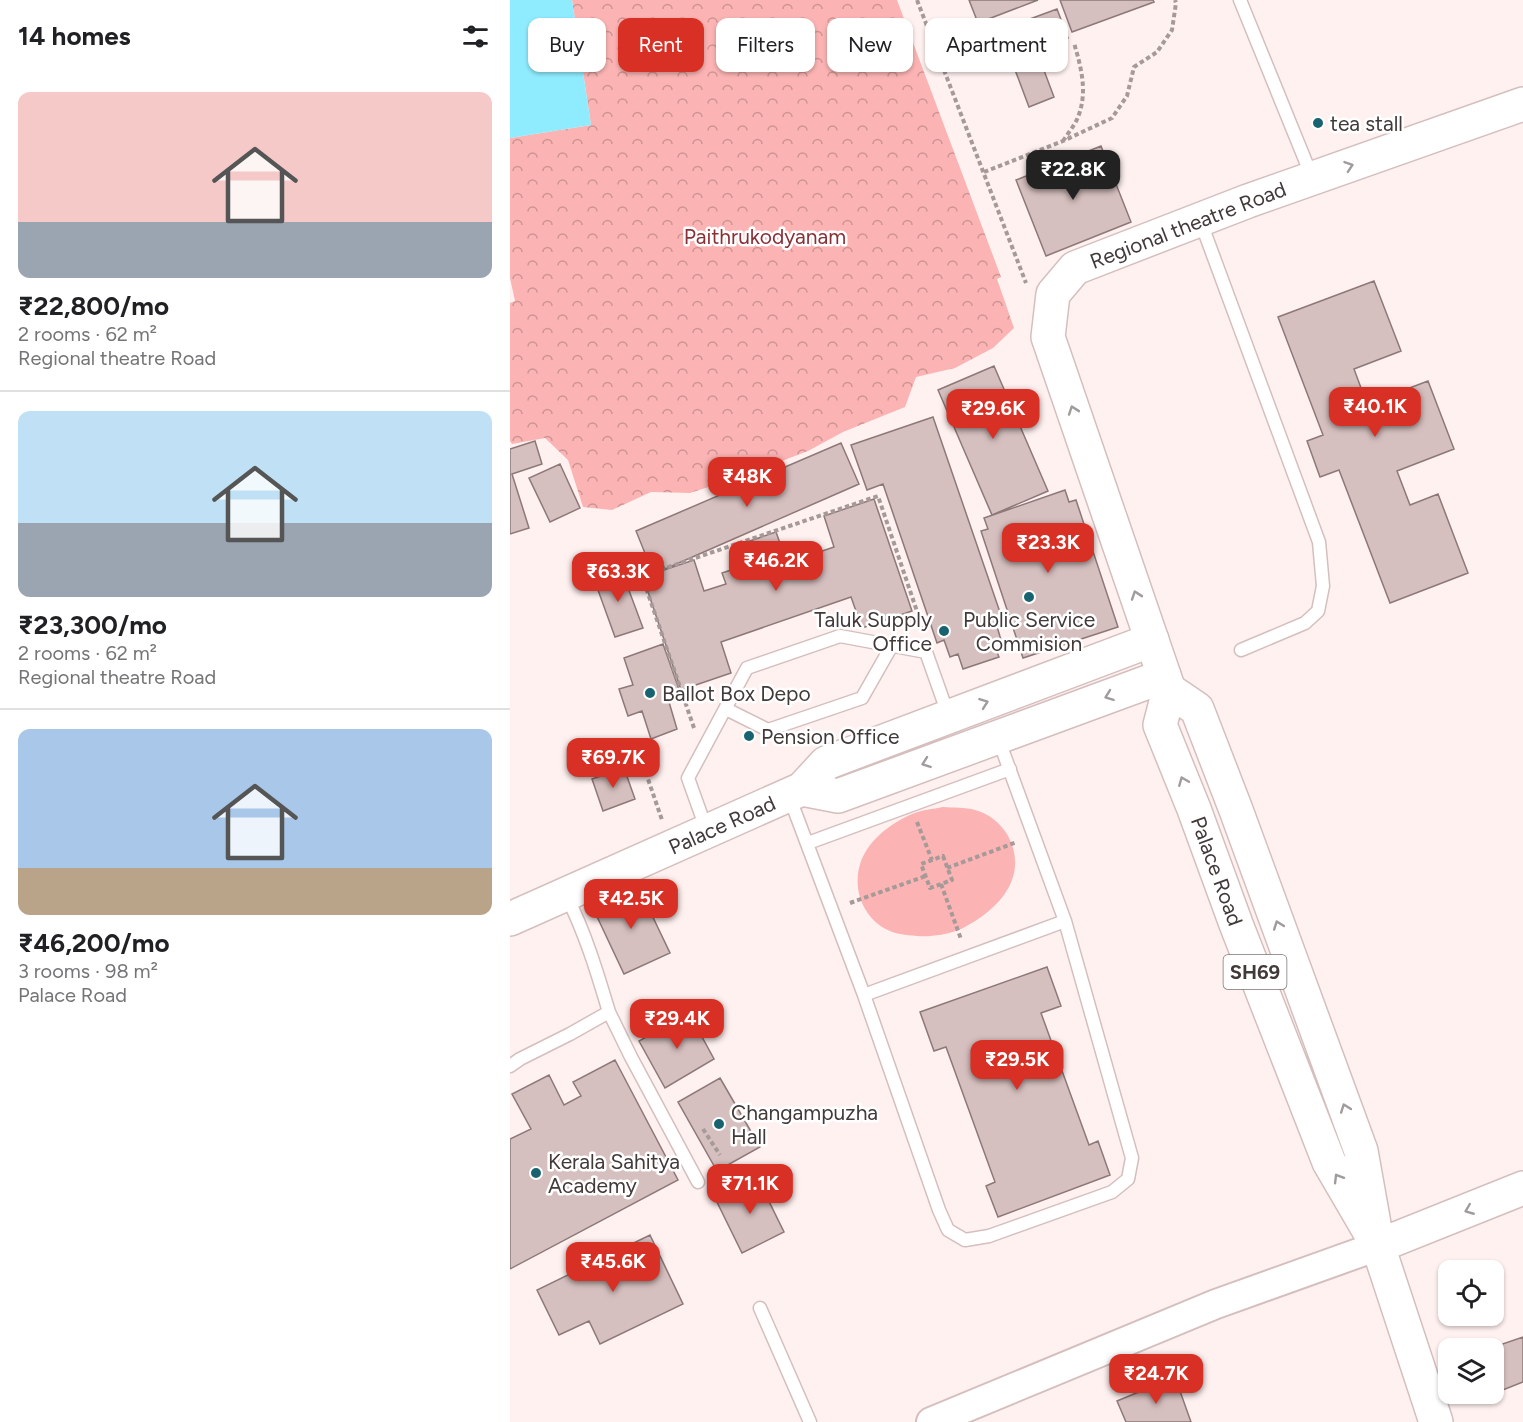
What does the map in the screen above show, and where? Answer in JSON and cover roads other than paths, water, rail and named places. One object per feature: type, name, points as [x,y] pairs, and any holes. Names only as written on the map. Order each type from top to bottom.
[{"type":"main road","name":"Regional theatre Road","points":[[1166,683],[1048,337],[1053,294],[1075,268],[1248,201],[1523,104]]},
{"type":"main road","name":"Palace Road","points":[[510,919],[795,792],[826,763],[1152,640]]},
{"type":"main road","name":"Palace Road","points":[[795,792],[838,796],[998,736],[1166,683],[1160,725],[1329,1162],[1378,1246],[1436,1422]]},
{"type":"main road","points":[[1378,1246],[1523,1188]]},
{"type":"street","points":[[931,1422],[1216,1304],[1378,1246]]},
{"type":"lane","points":[[1240,0],[1313,178]]},
{"type":"lane","points":[[1200,220],[1319,542],[1323,586],[1318,611],[1305,624],[1241,650]]},
{"type":"lane","points":[[707,832],[688,778],[747,668],[840,636],[926,652],[949,716]]},
{"type":"lane","points":[[726,709],[768,730],[862,698],[891,647]]},
{"type":"lane","points":[[795,792],[808,843],[864,994],[939,1210],[948,1230],[966,1240],[989,1236],[1112,1192],[1128,1179],[1132,1158],[1065,921],[998,736]]},
{"type":"lane","points":[[808,843],[1010,769]]},
{"type":"lane","points":[[566,894],[594,963],[609,1012],[698,1182]]},
{"type":"lane","points":[[864,994],[1065,921]]},
{"type":"lane","points":[[510,1066],[609,1012]]},
{"type":"lane","points":[[760,1308],[810,1422]]},
{"type":"water","points":[[510,0],[572,0],[575,18],[528,18],[528,72],[583,72],[591,125],[510,138]]},
{"type":"place","name":"tea stall","points":[[1318,123]]},
{"type":"place","name":"Public Service Commision","points":[[1029,597]]},
{"type":"place","name":"Taluk Supply Office","points":[[944,631]]},
{"type":"place","name":"Ballot Box Depo","points":[[650,693]]},
{"type":"place","name":"Pension Office","points":[[749,736]]},
{"type":"place","name":"Changampuzha Hall","points":[[719,1124]]},
{"type":"place","name":"Kerala Sahitya Academy","points":[[536,1173]]},
{"type":"park label","name":"Paithrukodyanam","points":[[765,236]]}]
